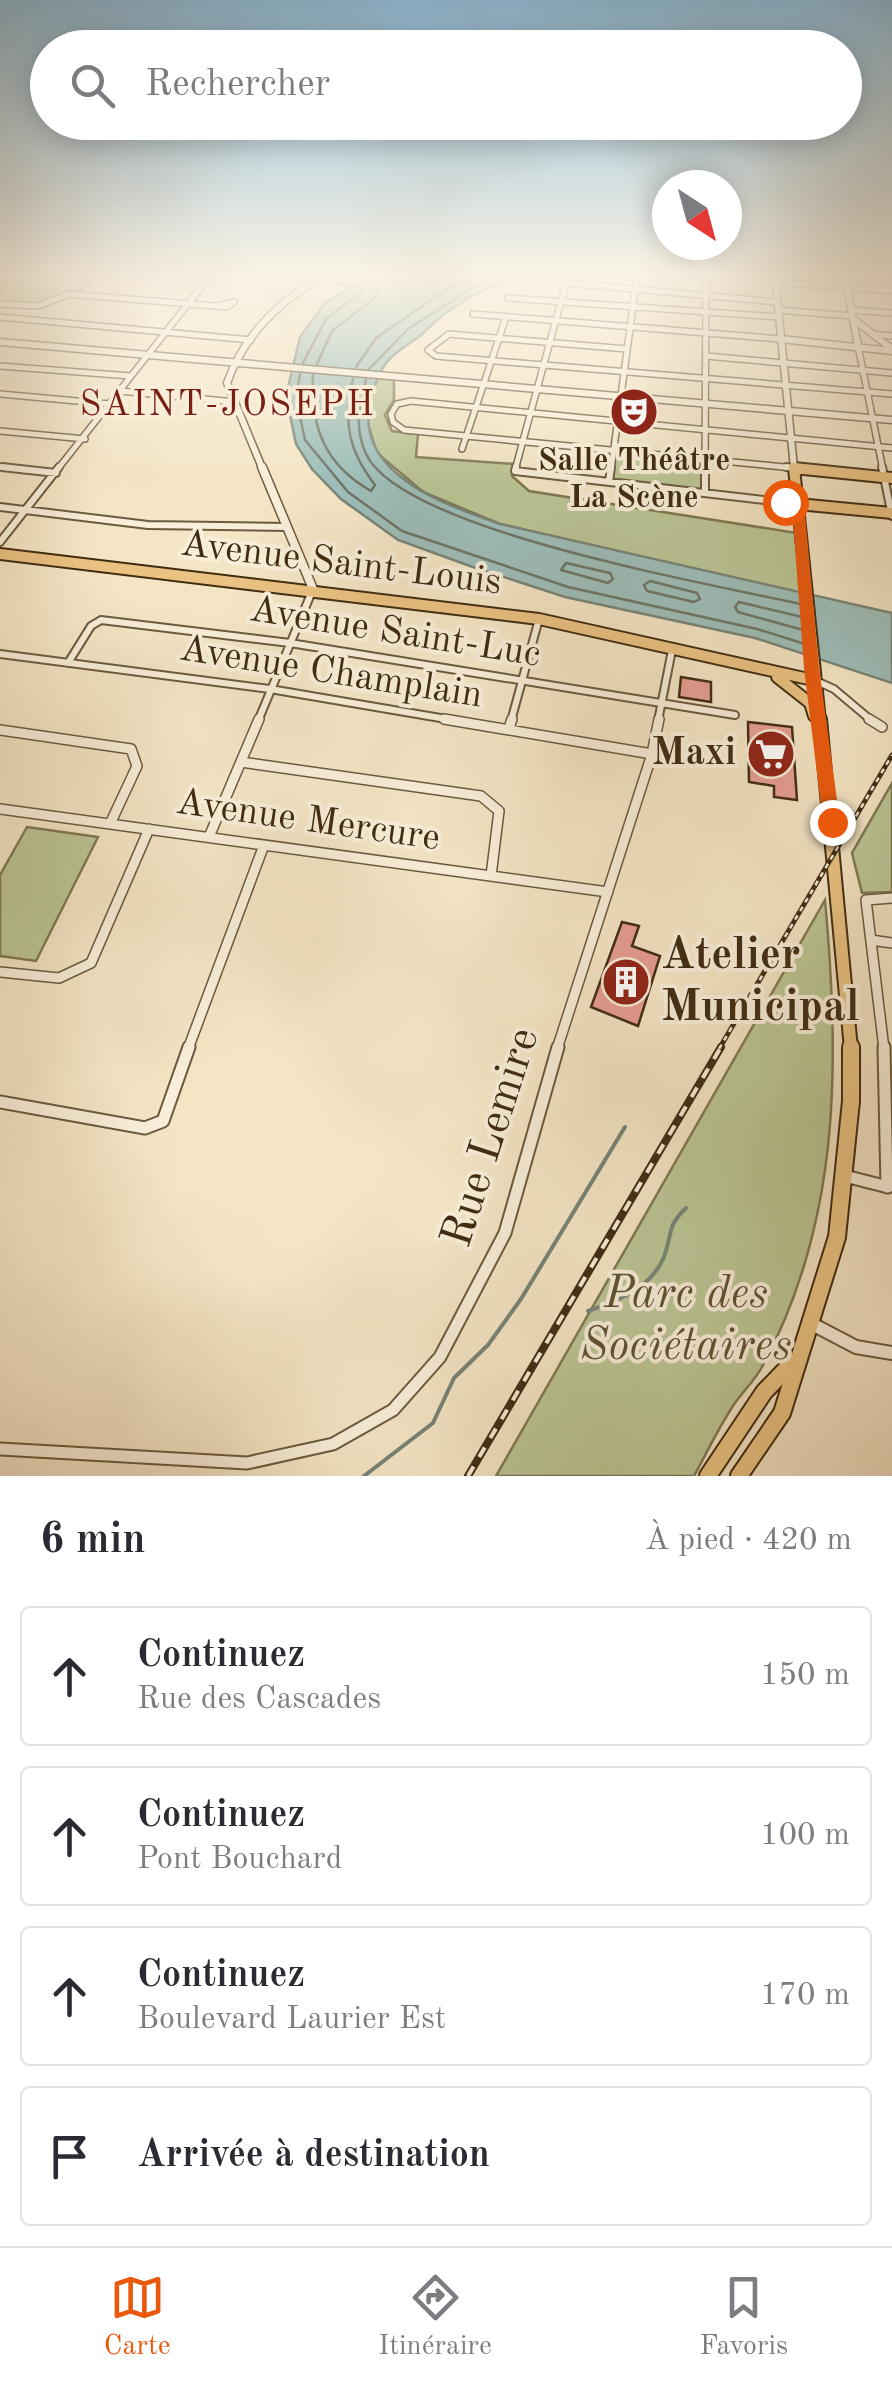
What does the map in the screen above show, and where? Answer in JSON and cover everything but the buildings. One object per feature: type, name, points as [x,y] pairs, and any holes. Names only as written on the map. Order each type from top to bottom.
[{"type":"main road","points":[[739,1476],[782,1412],[838,1238],[851,1101],[851,1028],[794,468],[888,477]]},
{"type":"main road","points":[[798,504],[892,514]]},
{"type":"main road","name":"Avenue Saint-Louis","points":[[0,554],[539,619],[814,684]]},
{"type":"main road","name":"Avenue Saint-Louis","points":[[672,650],[814,684]]},
{"type":"main road","points":[[777,678],[810,703],[826,756]]},
{"type":"main road","points":[[708,1476],[764,1392],[797,1358]]},
{"type":"street","points":[[36,345],[892,420]]},
{"type":"street","points":[[0,542],[86,439],[155,345]]},
{"type":"street","points":[[209,837],[313,590],[227,383],[248,345]]},
{"type":"street","points":[[432,345],[430,353],[436,356],[892,394]]},
{"type":"street","points":[[462,449],[498,345]]},
{"type":"street","points":[[550,345],[515,471],[798,504]]},
{"type":"street","points":[[583,345],[628,349]]},
{"type":"street","points":[[609,482],[628,345]]},
{"type":"street","points":[[705,493],[706,345]]},
{"type":"street","points":[[782,345],[784,363],[788,410],[791,438],[794,468],[398,427],[391,414],[393,407],[411,401],[616,422],[791,438],[892,448]]},
{"type":"street","points":[[846,345],[892,350]]},
{"type":"street","points":[[858,346],[878,447],[888,477],[892,514]]},
{"type":"street","points":[[706,356],[892,372]]},
{"type":"street","points":[[0,366],[131,376]]},
{"type":"street","points":[[120,391],[235,402]]},
{"type":"street","points":[[0,394],[110,404]]},
{"type":"street","points":[[0,430],[86,439]]},
{"type":"street","points":[[0,468],[56,473]]},
{"type":"street","points":[[0,508],[148,525],[287,526]]},
{"type":"street","points":[[509,728],[539,619]]},
{"type":"street","name":"Avenue Saint-Luc","points":[[68,663],[91,626],[101,620],[290,643],[735,716]]},
{"type":"street","name":"Rue Lemire","points":[[0,1448],[247,1463],[333,1444],[393,1410],[440,1357],[505,1234],[529,1158],[541,1100],[652,754],[672,650]]},
{"type":"street","name":"Avenue Champlain","points":[[0,654],[270,690],[652,754]]},
{"type":"street","name":"Avenue Saint-Louis","points":[[814,684],[841,691],[859,715],[882,727]]},
{"type":"street","points":[[0,730],[131,748],[137,766],[110,824]]},
{"type":"street","points":[[241,762],[482,796],[499,811],[491,876]]},
{"type":"street","name":"Avenue Mercure","points":[[0,808],[608,892]]},
{"type":"street","points":[[0,972],[56,981],[76,976],[91,962],[150,829]]},
{"type":"street","points":[[0,1102],[145,1128],[164,1121],[250,874],[264,845]]},
{"type":"street","points":[[845,1176],[890,1187],[884,1036],[866,900],[892,898]]},
{"type":"street","points":[[871,940],[892,942]]},
{"type":"street","points":[[812,1324],[856,1346],[892,1353]]},
{"type":"green space","points":[[378,373],[394,374],[394,400],[385,415],[392,431],[418,434],[416,457],[515,464],[512,476],[529,491],[803,534],[810,596],[500,524],[423,492],[377,453],[366,417]]},
{"type":"green space","points":[[613,451],[707,460],[707,493],[608,483]]},
{"type":"green space","points":[[892,783],[892,892],[862,893],[852,853]]},
{"type":"green space","points":[[27,827],[98,837],[36,961],[0,956],[0,875]]},
{"type":"green space","name":"Parc des Sociétaires","points":[[825,900],[833,1020],[829,1139],[807,1255],[788,1312],[762,1367],[731,1409],[694,1476],[496,1476]]},
{"type":"water","points":[[298,345],[408,345],[394,355],[379,376],[371,399],[369,425],[375,447],[408,482],[454,507],[500,524],[892,613],[892,683],[755,638],[565,597],[398,540],[341,499],[312,469],[296,444],[286,396]]},
{"type":"waterway","points":[[364,1476],[433,1423],[454,1378],[488,1345],[521,1299],[625,1127]]},
{"type":"waterway","points":[[588,1311],[622,1298],[651,1277],[664,1257],[673,1226],[686,1208]]},
{"type":"railway","points":[[719,1049],[892,755]]},
{"type":"railway","points":[[468,1476],[721,1047]]},
{"type":"place","name":"Salle Théâtre La Scène","points":[[634,412]]},
{"type":"place","name":"Maxi","points":[[771,754]]},
{"type":"place","name":"Atelier Municipal","points":[[626,982]]},
{"type":"district","name":"SAINT-JOSEPH","points":[[228,405]]},
{"type":"route","points":[[785,502],[798,504],[814,689],[832,822]]}]
